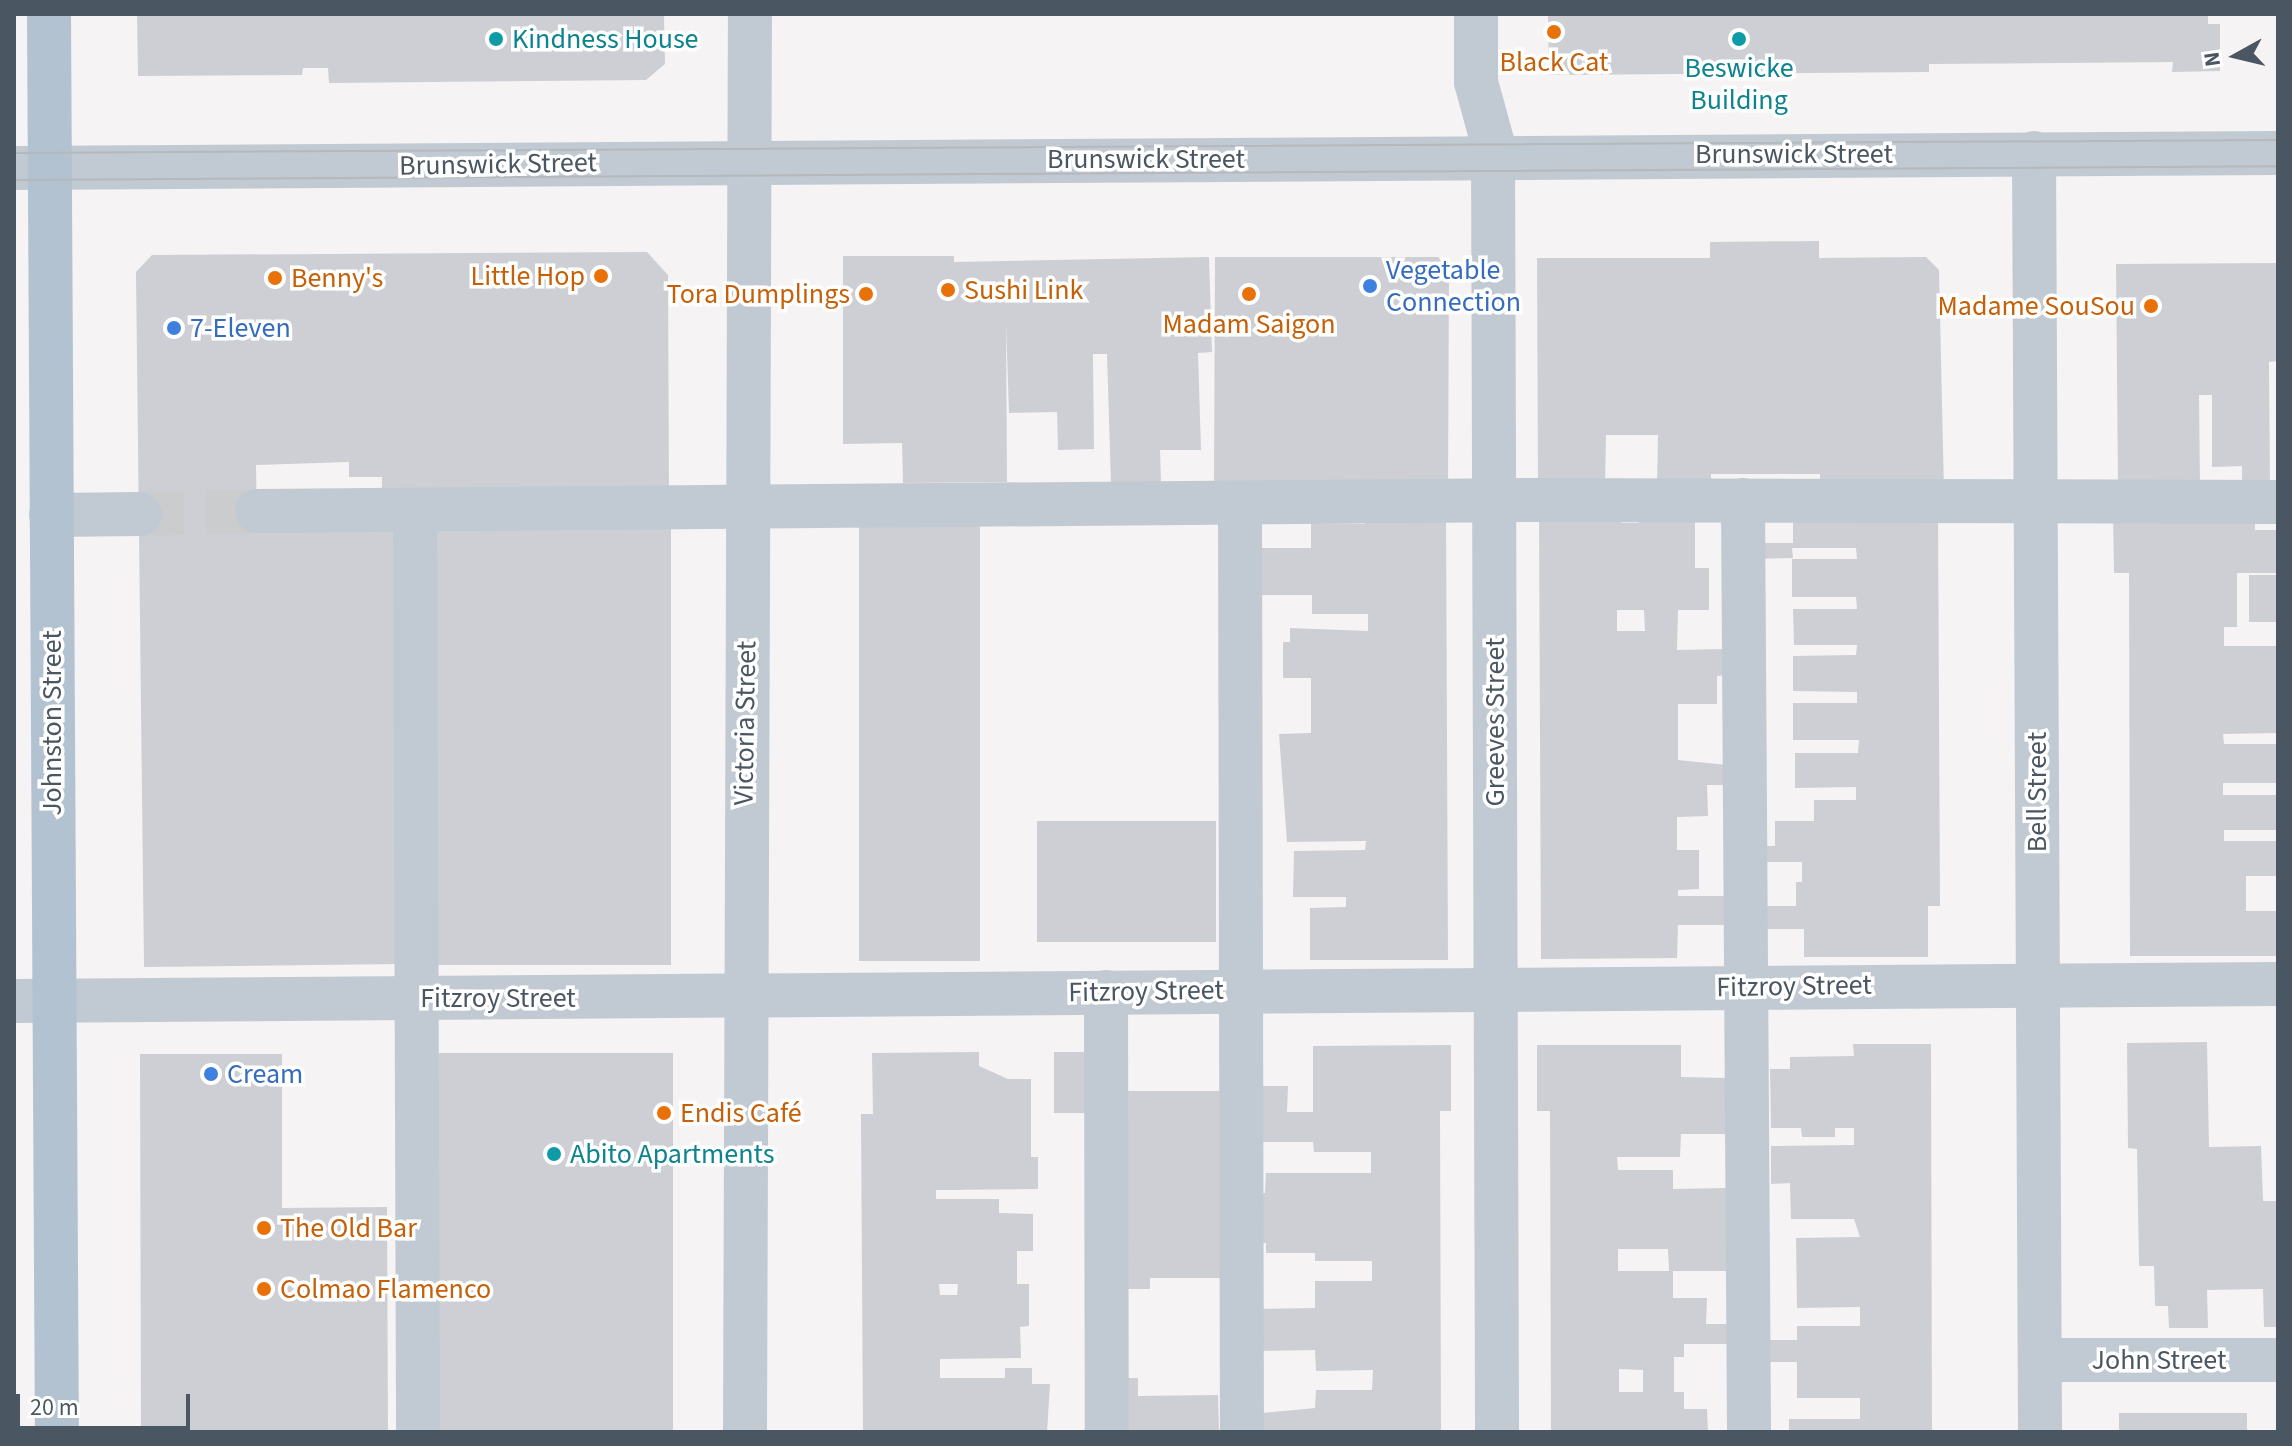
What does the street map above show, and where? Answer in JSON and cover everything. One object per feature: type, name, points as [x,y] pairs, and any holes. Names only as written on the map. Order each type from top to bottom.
[{"type":"main road","name":"Johnston Street","points":[[49,14],[32,168],[51,515],[33,1001],[57,1432]]},
{"type":"street","name":"Victoria Street","points":[[745,1432],[742,995],[748,509],[746,162],[750,14]]},
{"type":"street","name":"Greeves Street","points":[[1476,14],[1476,82],[1493,157],[1497,1432]]},
{"type":"street","name":"Bell Street","points":[[2034,153],[2040,1432]]},
{"type":"street","name":"Brunswick Street","points":[[32,168],[2278,153]]},
{"type":"street","points":[[257,511],[1494,500],[2036,504],[2278,502]]},
{"type":"street","points":[[1743,500],[1749,1432]]},
{"type":"street","points":[[1240,503],[1242,1432]]},
{"type":"street","points":[[415,510],[418,1432]]},
{"type":"street","points":[[51,515],[140,514]]},
{"type":"street","name":"Fitzroy Street","points":[[33,1001],[2278,984]]},
{"type":"street","points":[[1106,992],[1107,1432]]},
{"type":"street","name":"John Street","points":[[2040,1360],[2278,1360]]},
{"type":"building","name":"Kindness House","points":[[137,14],[664,14],[665,64],[646,80],[329,83],[328,68],[303,68],[302,75],[138,76]]},
{"type":"building","name":"Beswicke Building","points":[[1548,14],[2208,14],[2208,24],[2220,24],[2220,71],[2172,72],[2173,62],[1929,64],[1929,72],[1549,75]]},
{"type":"building","points":[[1819,241],[1819,258],[1926,257],[1939,270],[1944,492],[1820,488],[1820,474],[1711,474],[1711,487],[1657,488],[1658,435],[1606,435],[1605,487],[1538,488],[1537,258],[1710,258],[1710,242]]},
{"type":"building","points":[[647,252],[668,275],[669,497],[382,498],[382,477],[349,477],[349,462],[256,465],[257,527],[395,527],[399,964],[144,967],[136,272],[152,255]]},
{"type":"building","points":[[843,256],[954,256],[954,262],[1209,257],[1212,352],[1198,353],[1201,450],[1160,450],[1161,483],[1111,484],[1107,354],[1093,354],[1094,449],[1058,450],[1057,412],[1009,413],[1006,323],[1007,482],[903,483],[902,443],[843,444]]},
{"type":"building","points":[[1215,257],[1438,257],[1449,269],[1448,489],[1214,488]]},
{"type":"building","points":[[2278,263],[2278,361],[2269,362],[2270,487],[2242,487],[2242,466],[2212,467],[2212,395],[2199,395],[2200,486],[2118,485],[2116,264]]},
{"type":"building","points":[[2113,510],[2255,510],[2255,530],[2278,530],[2278,573],[2237,573],[2237,627],[2224,627],[2224,646],[2278,646],[2278,733],[2223,734],[2224,744],[2278,744],[2278,783],[2223,783],[2223,795],[2278,795],[2278,830],[2224,830],[2224,841],[2278,841],[2278,876],[2246,876],[2246,911],[2278,911],[2278,956],[2130,956],[2129,573],[2114,573]]},
{"type":"building","points":[[1695,511],[1695,568],[1709,568],[1709,610],[1678,610],[1677,650],[1726,649],[1726,675],[1717,676],[1717,704],[1678,704],[1678,760],[1727,765],[1727,785],[1707,785],[1708,816],[1677,817],[1677,850],[1699,850],[1699,889],[1678,890],[1678,896],[1726,896],[1727,925],[1678,925],[1677,958],[1541,959],[1539,512],[1621,512],[1621,523],[1639,523],[1638,512]],"holes":[[[1617,610],[1644,610],[1645,631],[1617,631]]]},
{"type":"building","points":[[1446,512],[1448,960],[1310,960],[1310,908],[1346,907],[1346,897],[1293,897],[1294,851],[1365,850],[1366,841],[1287,842],[1279,734],[1311,733],[1311,678],[1283,678],[1283,642],[1290,642],[1290,628],[1368,631],[1368,614],[1312,614],[1312,595],[1254,595],[1254,548],[1311,548],[1311,523],[1365,524],[1366,513]]},
{"type":"building","points":[[1793,515],[1938,515],[1940,906],[1928,906],[1928,957],[1804,957],[1804,929],[1753,929],[1753,906],[1796,906],[1796,882],[1802,882],[1802,862],[1754,862],[1754,846],[1775,846],[1775,821],[1814,821],[1814,800],[1856,800],[1856,787],[1795,788],[1795,753],[1858,753],[1859,740],[1793,740],[1793,703],[1857,703],[1857,692],[1793,691],[1793,656],[1856,655],[1857,645],[1794,645],[1793,609],[1857,609],[1856,597],[1792,597],[1792,559],[1857,559],[1856,548],[1792,548],[1793,558],[1752,559],[1751,543],[1793,543]]},
{"type":"building","points":[[859,522],[980,522],[980,961],[859,961]]},
{"type":"building","points":[[433,529],[671,529],[671,965],[433,965]]},
{"type":"building","points":[[2249,575],[2278,575],[2278,622],[2249,622]]},
{"type":"building","points":[[1037,821],[1216,821],[1216,942],[1037,942]]},
{"type":"building","points":[[2207,1042],[2209,1147],[2261,1146],[2263,1201],[2278,1201],[2278,1327],[2264,1327],[2263,1289],[2207,1290],[2208,1328],[2169,1328],[2168,1306],[2155,1306],[2154,1266],[2139,1266],[2137,1149],[2128,1148],[2127,1043]]},
{"type":"building","points":[[1853,1044],[1931,1044],[1932,1432],[1789,1432],[1789,1419],[1860,1419],[1860,1398],[1797,1398],[1797,1362],[1766,1362],[1765,1340],[1797,1340],[1797,1326],[1860,1326],[1860,1307],[1797,1308],[1796,1238],[1860,1237],[1854,1219],[1791,1219],[1790,1183],[1771,1184],[1771,1146],[1854,1145],[1854,1128],[1835,1128],[1835,1137],[1802,1137],[1801,1128],[1771,1128],[1770,1069],[1790,1069],[1790,1057],[1854,1056]]},
{"type":"building","points":[[1451,1045],[1451,1111],[1440,1111],[1441,1432],[1252,1432],[1252,1414],[1315,1408],[1316,1390],[1372,1390],[1373,1370],[1316,1371],[1315,1350],[1252,1351],[1252,1309],[1315,1308],[1315,1281],[1372,1281],[1372,1261],[1315,1261],[1315,1253],[1266,1253],[1266,1243],[1252,1243],[1252,1194],[1265,1193],[1266,1173],[1371,1173],[1371,1152],[1314,1152],[1313,1142],[1251,1142],[1251,1086],[1288,1086],[1287,1112],[1313,1112],[1313,1046]]},
{"type":"building","points":[[1537,1045],[1681,1045],[1681,1077],[1727,1078],[1727,1134],[1681,1134],[1680,1157],[1617,1157],[1618,1170],[1673,1170],[1673,1189],[1727,1188],[1727,1271],[1673,1271],[1673,1298],[1707,1298],[1706,1324],[1728,1324],[1728,1344],[1684,1344],[1684,1357],[1674,1357],[1674,1392],[1684,1392],[1684,1409],[1707,1409],[1708,1432],[1551,1432],[1550,1111],[1537,1111]],"holes":[[[1618,1249],[1668,1249],[1669,1271],[1618,1271]],[[1619,1369],[1643,1370],[1643,1392],[1619,1392]]]},
{"type":"building","points":[[979,1052],[979,1066],[1008,1079],[1031,1079],[1031,1157],[1038,1157],[1038,1189],[936,1190],[936,1199],[999,1199],[999,1213],[1033,1214],[1033,1251],[1017,1251],[1017,1284],[1029,1284],[1029,1326],[1020,1327],[1021,1358],[940,1359],[940,1378],[1005,1378],[1005,1368],[1032,1368],[1032,1384],[1050,1384],[1047,1432],[863,1432],[861,1114],[873,1114],[872,1053]],"holes":[[[939,1284],[958,1284],[957,1295],[940,1295]]]},
{"type":"building","points":[[1054,1052],[1087,1052],[1087,1113],[1054,1113]]},
{"type":"building","points":[[434,1053],[673,1053],[673,1432],[434,1432]]},
{"type":"building","points":[[140,1054],[282,1054],[282,1208],[387,1207],[388,1432],[141,1432]]},
{"type":"building","points":[[1110,1091],[1229,1091],[1229,1278],[1150,1278],[1150,1289],[1110,1289]]},
{"type":"building","points":[[1111,1378],[1138,1378],[1138,1396],[1218,1395],[1219,1432],[1111,1432]]},
{"type":"building","points":[[2119,1413],[2247,1413],[2247,1432],[2119,1432]]},
{"type":"tunnel","points":[[140,514],[257,511]]},
{"type":"tram line","points":[[14,153],[2278,140]]},
{"type":"tram line","points":[[14,180],[2278,166]]},
{"type":"place","name":"Black Cat","points":[[1554,32]]},
{"type":"place","name":"Kindness House","points":[[496,39]]},
{"type":"place","name":"Beswicke Building","points":[[1739,39]]},
{"type":"place","name":"Little Hop","points":[[601,276]]},
{"type":"place","name":"Benny's","points":[[275,278]]},
{"type":"place","name":"Vegetable Connection","points":[[1370,286]]},
{"type":"place","name":"Sushi Link","points":[[948,290]]},
{"type":"place","name":"Tora Dumplings","points":[[866,294]]},
{"type":"place","name":"Madam Saigon","points":[[1249,294]]},
{"type":"place","name":"Madame SouSou","points":[[2151,306]]},
{"type":"place","name":"7-Eleven","points":[[174,328]]},
{"type":"place","name":"Cream","points":[[211,1074]]},
{"type":"place","name":"Endis Café","points":[[664,1113]]},
{"type":"place","name":"Abito Apartments","points":[[554,1154]]},
{"type":"place","name":"The Old Bar","points":[[264,1228]]},
{"type":"place","name":"Colmao Flamenco","points":[[264,1289]]}]
